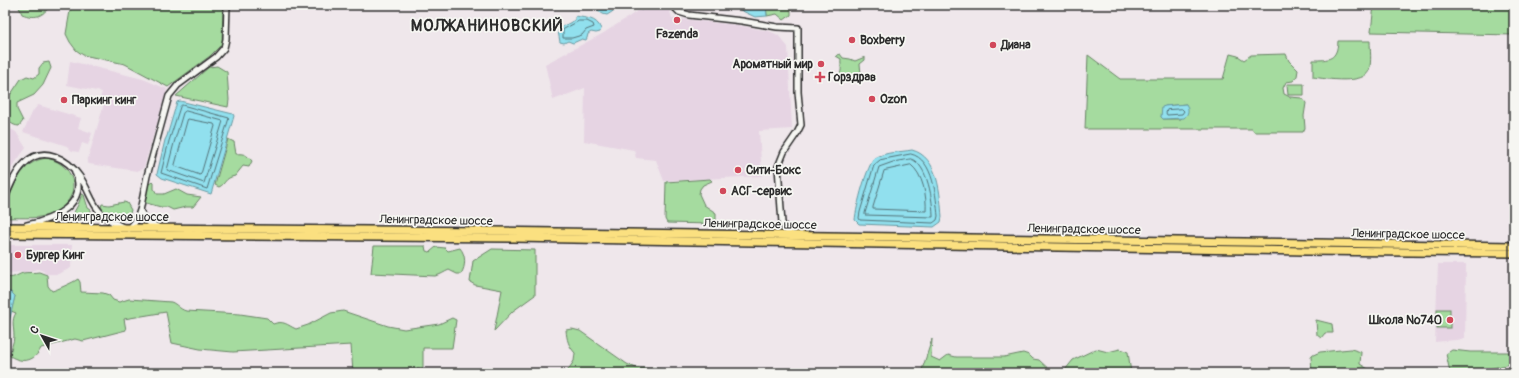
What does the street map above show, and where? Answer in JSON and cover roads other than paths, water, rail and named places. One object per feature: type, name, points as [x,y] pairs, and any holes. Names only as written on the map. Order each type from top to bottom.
[{"type":"highway","name":"Ленинградское шоссе","points":[[8,227],[484,231],[1514,246]]},
{"type":"highway","name":"Ленинградское шоссе","points":[[5,234],[507,238],[1306,252],[1514,254]]},
{"type":"street","points":[[5,198],[12,181],[20,168],[30,158],[43,154],[56,157],[74,169],[82,180],[99,212],[113,223],[128,229],[135,222],[140,211],[147,176],[169,96],[178,85],[216,57],[224,48],[226,39],[227,5]]},
{"type":"street","points":[[672,5],[679,12],[689,15],[734,20],[777,28],[798,28],[798,92],[800,125],[797,133],[784,152],[778,167],[782,223],[780,229],[772,235]]},
{"type":"street","points":[[8,227],[44,221],[64,211],[72,202],[77,191],[77,182],[74,169]]},
{"type":"street","points":[[140,211],[148,222],[162,229]]},
{"type":"street","points":[[782,223],[794,236]]},
{"type":"water","points":[[591,5],[646,5],[642,10],[634,8],[615,10],[607,15],[598,11],[598,8]]},
{"type":"water","points":[[716,5],[766,5],[767,16],[755,17],[732,6]]},
{"type":"water","points":[[576,16],[597,22],[601,29],[600,32],[591,32],[588,34],[586,40],[582,39],[573,43],[568,41],[564,43],[560,42],[558,31],[560,28],[575,20]]},
{"type":"water","points":[[180,101],[233,114],[234,116],[211,194],[162,178],[157,174],[165,140],[177,102]]},
{"type":"water","points":[[1186,104],[1188,111],[1184,118],[1163,119],[1161,117],[1162,107]]},
{"type":"water","points":[[912,150],[921,154],[928,160],[933,168],[939,188],[942,217],[941,222],[934,227],[859,224],[855,220],[857,206],[865,177],[872,162],[875,158],[883,154]]},
{"type":"water","points":[[5,290],[15,296],[5,340]]},
{"type":"place","name":"Fazenda","points":[[677,20]]},
{"type":"place","name":"Boxberry","points":[[852,40]]},
{"type":"place","name":"Диана","points":[[993,45]]},
{"type":"place","name":"Ароматный мир","points":[[821,64]]},
{"type":"place","name":"Горздрав","points":[[820,77]]},
{"type":"place","name":"Ozon","points":[[872,99]]},
{"type":"place","name":"Паркинг кинг","points":[[64,100]]},
{"type":"place","name":"Сити-Бокс","points":[[738,170]]},
{"type":"place","name":"АСГ-сервис","points":[[723,191]]},
{"type":"place","name":"Бургер Кинг","points":[[18,255]]},
{"type":"place","name":"Школа №740","points":[[1450,320]]},
{"type":"district","name":"МОЛЖАНИНОВСКИЙ","points":[[487,25]]}]
